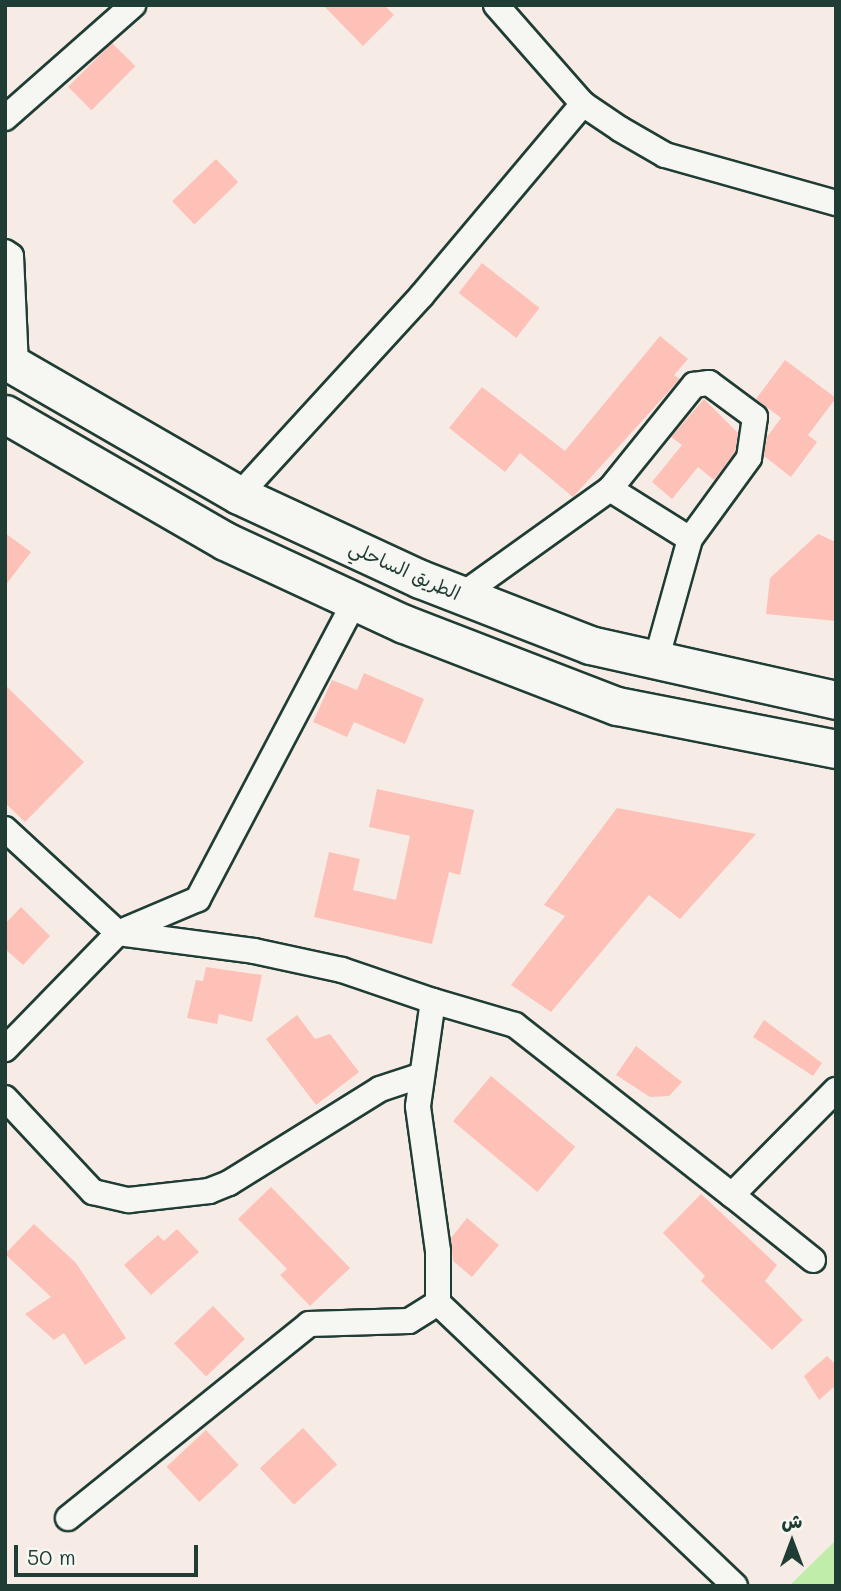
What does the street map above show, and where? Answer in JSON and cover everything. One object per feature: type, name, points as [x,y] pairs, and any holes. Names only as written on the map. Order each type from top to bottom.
[{"type":"highway","name":"الطريق الساحلي","points":[[11,364],[239,495],[462,595],[590,645],[836,700]]},
{"type":"highway","points":[[5,414],[225,541],[355,601],[617,706],[836,750]]},
{"type":"street","points":[[5,118],[133,5]]},
{"type":"street","points":[[504,8],[583,104],[666,155],[836,203]]},
{"type":"street","points":[[239,495],[422,295],[583,104]]},
{"type":"street","points":[[5,252],[11,256],[11,364]]},
{"type":"street","points":[[462,595],[610,489],[694,385],[709,383],[755,417],[749,458],[690,539],[656,661]]},
{"type":"street","points":[[610,489],[690,539]]},
{"type":"street","points":[[5,1049],[118,933],[198,899],[355,601]]},
{"type":"street","points":[[5,829],[118,933],[254,951],[342,970],[515,1025],[813,1260]]},
{"type":"street","points":[[433,1001],[418,1076],[438,1303],[735,1586]]},
{"type":"street","points":[[5,1098],[93,1192],[129,1200],[209,1191],[229,1183],[380,1089],[418,1076]]},
{"type":"street","points":[[732,1195],[836,1090]]},
{"type":"street","points":[[68,1518],[309,1324],[409,1321],[438,1303]]},
{"type":"green space","points":[[836,1540],[836,1586],[789,1586]]},
{"type":"building","points":[[323,5],[384,5],[394,15],[363,46]]},
{"type":"building","points":[[112,43],[135,66],[91,110],[68,87]]},
{"type":"building","points":[[216,159],[238,182],[194,224],[172,201]]},
{"type":"building","points":[[482,263],[540,308],[516,338],[459,293]]},
{"type":"building","points":[[660,336],[688,359],[674,375],[680,379],[573,497],[520,453],[505,472],[449,428],[482,387],[565,451]]},
{"type":"building","points":[[785,360],[836,398],[808,435],[817,442],[791,477],[764,456],[767,437],[781,418],[756,399]]},
{"type":"building","points":[[704,399],[738,433],[735,452],[714,480],[698,467],[672,499],[652,482],[682,445],[671,437]]},
{"type":"building","points":[[5,533],[31,552],[5,586]]},
{"type":"building","points":[[818,534],[836,542],[836,621],[766,614],[770,578]]},
{"type":"building","points":[[364,673],[424,699],[405,744],[354,722],[347,737],[313,722],[332,680],[357,690]]},
{"type":"building","points":[[5,685],[84,762],[25,822],[5,803]]},
{"type":"building","points":[[377,789],[474,810],[460,875],[449,872],[432,944],[314,917],[329,852],[360,859],[353,890],[396,900],[410,836],[369,827]]},
{"type":"building","points":[[617,808],[756,834],[680,919],[649,895],[551,1012],[511,985],[565,916],[544,905]]},
{"type":"building","points":[[21,907],[50,936],[23,965],[5,949],[5,924]]},
{"type":"building","points":[[206,967],[262,975],[252,1022],[219,1014],[217,1024],[187,1018],[196,980],[203,981]]},
{"type":"building","points":[[297,1015],[315,1039],[330,1034],[359,1072],[316,1105],[266,1039]]},
{"type":"building","points":[[764,1020],[822,1063],[813,1076],[753,1037]]},
{"type":"building","points":[[636,1046],[682,1082],[669,1096],[650,1097],[616,1075]]},
{"type":"building","points":[[491,1076],[575,1147],[537,1192],[453,1121]]},
{"type":"building","points":[[271,1187],[350,1268],[310,1306],[280,1275],[287,1269],[238,1219]]},
{"type":"building","points":[[701,1194],[777,1265],[765,1281],[803,1320],[772,1350],[701,1281],[705,1276],[663,1233]]},
{"type":"building","points":[[467,1218],[499,1245],[472,1277],[453,1261],[451,1238]]},
{"type":"building","points":[[34,1224],[76,1263],[126,1338],[85,1365],[64,1333],[54,1340],[25,1314],[51,1297],[5,1254]]},
{"type":"building","points":[[177,1229],[199,1252],[151,1295],[124,1265],[158,1235],[164,1241]]},
{"type":"building","points":[[213,1306],[245,1339],[206,1377],[174,1344]]},
{"type":"building","points":[[827,1356],[836,1365],[836,1385],[819,1400],[804,1376]]},
{"type":"building","points":[[303,1428],[337,1465],[294,1505],[260,1468]]},
{"type":"building","points":[[206,1430],[239,1465],[199,1502],[167,1467]]}]
